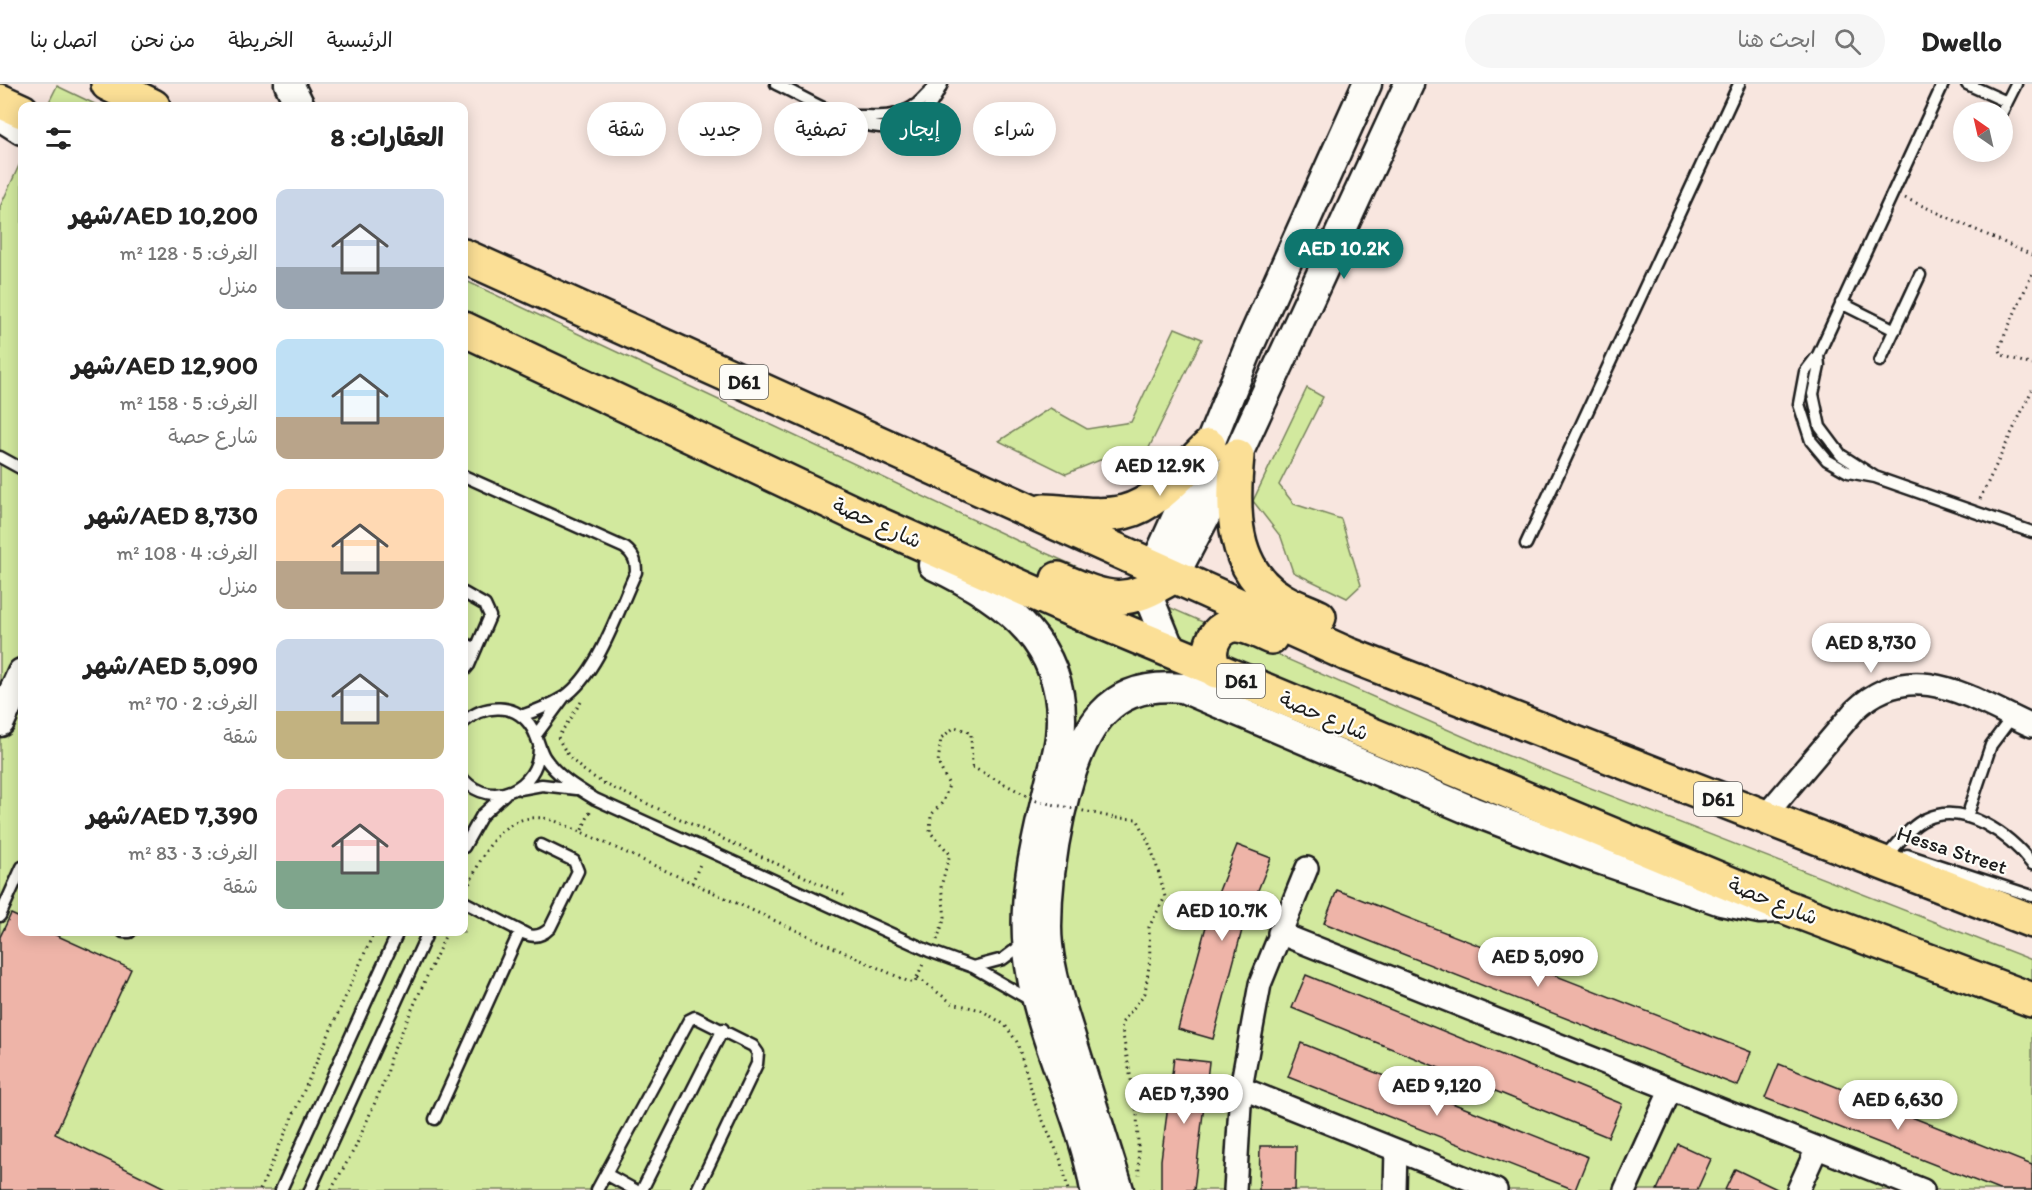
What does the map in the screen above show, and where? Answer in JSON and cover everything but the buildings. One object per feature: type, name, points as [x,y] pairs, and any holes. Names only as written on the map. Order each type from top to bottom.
[{"type":"main road","points":[[108,84],[145,102]]},
{"type":"main road","points":[[0,100],[18,109]]},
{"type":"main road","name":"D61","points":[[468,258],[1024,509],[1159,578],[1764,817],[1877,851],[2032,921]]},
{"type":"main road","name":"شارع حصة","points":[[468,331],[869,520],[1171,652],[1786,907],[2032,1000]]},
{"type":"main road","points":[[1024,509],[1097,514],[1125,512],[1158,494],[1223,451],[1235,525],[1250,570],[1264,587],[1281,600],[1372,642],[1385,652],[1405,677]]},
{"type":"main road","points":[[772,474],[828,486],[874,501],[1101,597],[1122,599],[1159,578]]},
{"type":"main road","points":[[1216,671],[1211,661],[1210,650],[1214,639],[1231,625],[1244,626],[1318,656],[1347,654]]},
{"type":"street","points":[[289,84],[298,102]]},
{"type":"street","points":[[1223,451],[1251,342],[1367,84]]},
{"type":"street","points":[[1171,652],[1154,615],[1159,578],[1409,84]]},
{"type":"street","points":[[0,116],[18,127]]},
{"type":"street","points":[[869,520],[892,545],[973,584],[1013,612],[1036,639],[1052,671],[1060,705],[1060,737],[1030,869],[1027,938],[1039,1006],[1082,1135],[1095,1190]]},
{"type":"street","points":[[0,722],[18,682]]},
{"type":"street","points":[[1764,817],[1864,700],[1888,687],[1915,682],[1936,685],[2032,726]]},
{"type":"street","points":[[1129,1184],[1055,983],[1049,953],[1047,918],[1056,837],[1073,771],[1094,724],[1104,712],[1127,696],[1154,687],[1183,688],[1472,812],[1587,855],[1734,905],[1760,909],[1786,907]]},
{"type":"street","points":[[1235,1190],[1241,1088],[1260,984],[1307,868]]},
{"type":"street","points":[[1279,933],[1670,1091],[1923,1190]]},
{"type":"street","points":[[1241,1088],[1496,1190]]},
{"type":"street","points":[[1625,1190],[1670,1091]]},
{"type":"street","points":[[1798,1190],[1817,1148]]},
{"type":"street","points":[[1395,1190],[1396,1150]]},
{"type":"lane","points":[[776,84],[846,116],[882,118],[901,113],[918,104],[940,84]]},
{"type":"lane","points":[[1526,544],[1739,84]]},
{"type":"lane","points":[[1943,84],[1840,303],[1818,355],[1819,366],[1813,394],[1820,427],[1841,455],[1875,477],[2032,532]]},
{"type":"lane","points":[[1967,84],[1997,102]]},
{"type":"lane","points":[[2007,102],[2016,84]]},
{"type":"lane","points":[[1880,361],[1920,275]]},
{"type":"lane","points":[[1840,303],[1894,330]]},
{"type":"lane","points":[[0,457],[18,467]]},
{"type":"lane","points":[[468,478],[625,548],[634,557],[636,572],[601,648],[576,686],[564,696],[521,716]]},
{"type":"lane","points":[[468,595],[482,602],[489,612],[489,620],[468,664]]},
{"type":"lane","points":[[468,645],[476,649]]},
{"type":"lane","points":[[468,840],[482,815],[509,792],[524,785],[536,767],[538,740],[564,696]]},
{"type":"lane","points":[[468,718],[496,708],[521,716],[538,740],[552,766],[578,789],[595,800],[929,951],[973,967],[1039,1006]]},
{"type":"lane","points":[[1967,817],[1991,745],[2012,717]]},
{"type":"lane","points":[[468,783],[483,793],[509,792],[542,785],[578,789]]},
{"type":"lane","points":[[1877,851],[1927,818],[1945,814],[1967,817],[2000,834],[2032,864]]},
{"type":"lane","points":[[468,904],[534,936],[547,931],[578,871],[574,861],[541,845]]},
{"type":"lane","name":"Hessa Street","points":[[1877,851],[2032,896]]},
{"type":"lane","points":[[0,916],[18,876]]},
{"type":"lane","points":[[435,1119],[520,931]]},
{"type":"lane","points":[[281,1190],[396,936]]},
{"type":"lane","points":[[310,1190],[426,936]]},
{"type":"lane","points":[[973,967],[1003,959],[1027,938]]},
{"type":"lane","points":[[597,1190],[689,1020],[702,1018],[753,1046],[758,1053],[757,1064],[697,1190]]},
{"type":"lane","points":[[642,1190],[723,1029]]},
{"type":"lane","points":[[606,1174],[635,1190]]},
{"type":"path","points":[[1892,192],[2032,255]]},
{"type":"path","points":[[2032,274],[1999,348],[2002,355],[2032,365]]},
{"type":"path","points":[[1974,512],[2032,390]]},
{"type":"path","points":[[576,686],[586,695],[558,737],[566,756],[605,784],[852,899]]},
{"type":"path","points":[[468,888],[488,846],[503,828],[525,819],[543,818],[581,832],[915,983],[945,918],[941,886],[950,854],[930,832],[931,815],[943,802],[949,785],[938,763],[941,738],[955,726],[971,733],[972,767],[1037,801],[1116,818],[1137,819],[1146,834],[1157,863],[1165,897],[1149,927],[1150,959],[1145,993],[1120,1024],[1137,1113],[1129,1184]]},
{"type":"path","points":[[581,832],[605,784]]},
{"type":"path","points":[[260,1190],[372,936]]},
{"type":"path","points":[[331,1190],[356,1148],[387,1075],[390,1058],[445,936]]},
{"type":"path","points":[[917,977],[952,1003],[981,1010],[1005,1025],[1017,1042],[1036,1105],[1062,1163],[1068,1190]]},
{"type":"green space","points":[[57,86],[91,102],[49,102]]},
{"type":"green space","points":[[18,168],[18,936],[468,936],[468,282],[1016,540],[1501,753],[2032,960],[2032,1190],[0,1190],[0,207]]},
{"type":"green space","points":[[1175,328],[1202,339],[1145,456],[1100,460],[1066,474],[999,441],[1050,408],[1087,429],[1131,422]]},
{"type":"green space","points":[[1307,388],[1323,397],[1279,485],[1294,504],[1341,519],[1361,585],[1347,598],[1293,572],[1281,537],[1253,501]]}]
